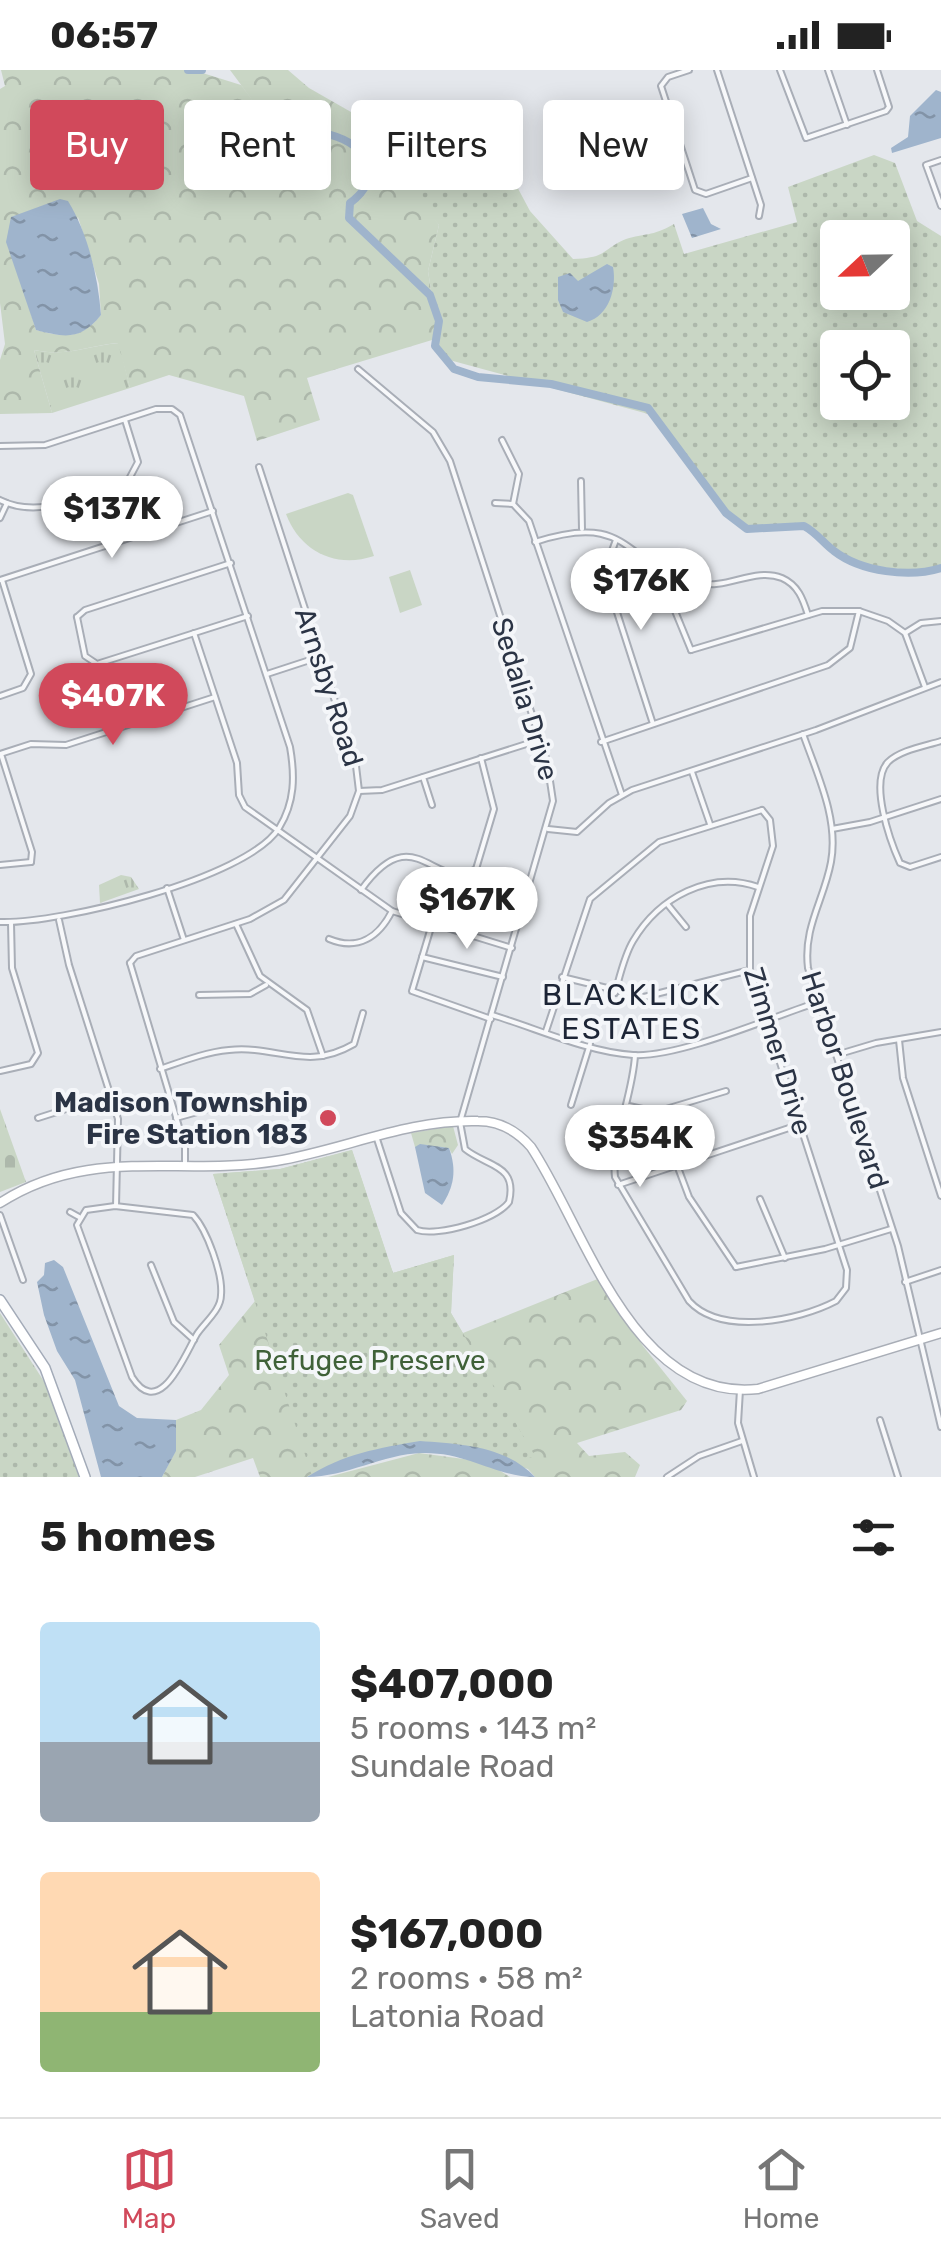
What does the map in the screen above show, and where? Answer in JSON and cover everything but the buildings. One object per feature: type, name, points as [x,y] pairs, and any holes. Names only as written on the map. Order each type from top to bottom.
[{"type":"main road","points":[[0,1300],[44,1368],[85,1477]]},
{"type":"street","points":[[689,70],[666,78],[661,86],[700,194],[752,178]]},
{"type":"street","points":[[716,70],[761,205],[759,216]]},
{"type":"street","points":[[780,70],[802,136],[847,125],[889,107],[877,70]]},
{"type":"street","points":[[828,70],[847,125]]},
{"type":"street","points":[[941,160],[926,164],[941,206]]},
{"type":"street","name":"Sedalia Drive","points":[[358,369],[433,432],[450,461],[540,740],[553,793],[548,829],[460,1122]]},
{"type":"street","points":[[0,446],[45,444],[156,409],[174,410],[186,426],[214,510],[290,747],[295,777],[290,806],[277,831],[246,859],[59,920],[0,922]]},
{"type":"street","points":[[0,500],[24,510],[40,509],[125,481],[136,472],[137,457],[125,419]]},
{"type":"street","points":[[502,440],[519,474],[513,504]]},
{"type":"street","name":"Arnsby Road","points":[[160,1069],[127,962],[278,905],[350,816],[359,791],[356,766],[259,467]]},
{"type":"street","points":[[581,481],[582,529]]},
{"type":"street","points":[[494,503],[513,504],[524,513],[622,795]]},
{"type":"street","points":[[0,518],[7,504]]},
{"type":"street","points":[[0,696],[20,690],[30,681],[30,666],[1,580],[214,510]]},
{"type":"street","points":[[536,542],[582,529],[616,540],[684,578],[714,585],[762,575],[779,577],[796,589],[808,614]]},
{"type":"street","points":[[616,540],[604,572],[653,724]]},
{"type":"street","points":[[231,563],[74,616],[84,650],[92,663],[248,616]]},
{"type":"street","points":[[684,578],[675,610],[690,653],[808,614],[859,610],[888,621],[904,633],[925,687]]},
{"type":"street","points":[[601,742],[828,665],[850,648],[859,610]]},
{"type":"street","points":[[904,633],[921,622],[941,621]]},
{"type":"street","points":[[194,633],[236,763],[240,800],[277,831],[392,910],[512,948]]},
{"type":"street","points":[[267,674],[320,656]]},
{"type":"street","points":[[548,829],[577,832],[622,795],[941,682]]},
{"type":"street","points":[[0,865],[32,863],[32,852],[0,754],[31,744],[66,745],[214,697]]},
{"type":"street","name":"Harbor Boulevard","points":[[803,734],[832,829],[830,866],[808,930],[808,968],[893,1228],[941,1427]]},
{"type":"street","points":[[359,791],[376,792],[540,740]]},
{"type":"street","points":[[941,741],[894,757],[884,766],[880,782],[902,867],[941,858]]},
{"type":"street","points":[[360,890],[380,863],[393,857],[472,875],[494,808],[481,758]]},
{"type":"street","points":[[546,1031],[590,898],[659,842],[710,824],[692,770]]},
{"type":"street","points":[[423,777],[432,805]]},
{"type":"street","points":[[832,829],[887,817],[941,799]]},
{"type":"street","name":"Zimmer Drive","points":[[618,1185],[684,1294],[697,1310],[712,1318],[753,1322],[827,1305],[844,1293],[848,1276],[750,970],[748,932],[758,887],[771,856],[770,820],[763,808],[710,824]]},
{"type":"street","points":[[615,993],[634,940],[684,892],[713,880],[736,880],[758,887]]},
{"type":"street","points":[[166,886],[184,940]]},
{"type":"street","points":[[668,906],[686,927]]},
{"type":"street","points":[[329,939],[346,945],[364,941],[383,926],[392,910]]},
{"type":"street","points":[[59,920],[120,1130],[116,1206]]},
{"type":"street","points":[[0,1071],[31,1064],[36,1058],[12,968],[11,922]]},
{"type":"street","points":[[236,924],[253,967],[268,983],[307,1010],[323,1056]]},
{"type":"street","points":[[432,924],[412,991],[491,1017],[635,1055],[670,1050],[818,1002]]},
{"type":"street","points":[[422,957],[503,976]]},
{"type":"street","points":[[562,977],[615,993],[651,996],[750,970]]},
{"type":"street","points":[[199,996],[250,994],[268,983]]},
{"type":"street","points":[[186,1168],[185,1147],[160,1069],[230,1050],[261,1050],[301,1060],[323,1056],[354,1044],[363,1013]]},
{"type":"street","points":[[836,1056],[941,1032]]},
{"type":"street","points":[[899,1040],[905,1087],[941,1196]]},
{"type":"street","points":[[571,1105],[590,1044]]},
{"type":"street","points":[[635,1055],[629,1106],[614,1158],[618,1185],[799,1125]]},
{"type":"street","points":[[629,1106],[656,1112],[726,1091]]},
{"type":"street","points":[[38,1118],[110,1095]]},
{"type":"street","points":[[176,1118],[209,1107],[263,1104]]},
{"type":"street","points":[[376,1136],[399,1207],[416,1230],[436,1233],[486,1219],[509,1202],[512,1190],[506,1173],[494,1162],[468,1151],[460,1122]]},
{"type":"street","points":[[0,1203],[79,1169],[118,1165],[186,1168],[276,1161],[376,1136],[460,1122],[499,1124],[526,1142],[643,1339],[690,1374],[740,1390],[764,1388],[941,1334]]},
{"type":"street","points":[[677,1165],[689,1197],[735,1268],[839,1246],[893,1228]]},
{"type":"street","points":[[760,1199],[785,1258]]},
{"type":"street","points":[[116,1206],[180,1210],[196,1218],[222,1295],[170,1383],[151,1390],[132,1377],[77,1226],[86,1210],[116,1206]]},
{"type":"street","points":[[70,1212],[79,1217]]},
{"type":"street","points":[[0,1214],[23,1280]]},
{"type":"street","points":[[412,1237],[416,1230]]},
{"type":"street","points":[[151,1265],[174,1322],[194,1340]]},
{"type":"street","points":[[905,1282],[941,1270]]},
{"type":"street","points":[[740,1390],[742,1441],[754,1477]]},
{"type":"street","points":[[880,1420],[898,1477]]},
{"type":"street","points":[[667,1477],[680,1467],[742,1441]]},
{"type":"street","points":[[680,1467],[687,1477]]},
{"type":"green space","points":[[1,70],[193,70],[241,85],[252,100],[184,100],[184,190],[331,190],[331,101],[351,112],[351,190],[414,190],[439,225],[428,271],[442,358],[432,340],[307,378],[320,420],[257,441],[244,396],[169,375],[130,388],[118,343],[67,352],[34,350],[52,413],[0,414],[0,360],[5,344],[0,303],[0,89],[5,86]],"holes":[[[78,217],[99,284],[101,315],[80,332],[56,334],[36,330],[28,304]]]},
{"type":"green space","points":[[230,70],[288,70],[330,100],[252,100]]},
{"type":"green space","points":[[874,155],[895,163],[917,221],[941,236],[941,569],[867,564],[837,551],[804,526],[747,529],[718,507],[652,415],[442,358],[428,271],[439,225],[410,191],[519,190],[530,211],[573,259],[599,255],[626,239],[674,224],[684,254],[797,222],[788,187]]},
{"type":"green space","points":[[119,343],[130,388],[52,413],[34,350],[67,352]]},
{"type":"green space","points":[[348,493],[353,495],[374,556],[346,560],[321,554],[300,538],[286,514]]},
{"type":"green space","points":[[410,570],[422,605],[400,613],[389,577]]},
{"type":"green space","points":[[121,875],[131,877],[139,889],[100,903],[99,885]]},
{"type":"green space","points":[[0,1109],[26,1182],[0,1192]]},
{"type":"green space","points":[[453,1126],[458,1145],[452,1154],[449,1148],[415,1147],[411,1133]]},
{"type":"green space","points":[[352,1150],[393,1273],[454,1255],[451,1313],[463,1333],[600,1278],[643,1346],[687,1401],[681,1410],[577,1443],[589,1456],[625,1452],[640,1465],[635,1477],[535,1477],[528,1469],[420,1441],[307,1477],[260,1477],[253,1458],[195,1477],[162,1477],[176,1450],[176,1420],[201,1410],[229,1375],[219,1345],[255,1301],[213,1174],[280,1169]]},
{"type":"green space","name":"Refugee Preserve","points":[[352,1150],[393,1273],[454,1255],[451,1313],[535,1456],[503,1466],[429,1444],[312,1476],[213,1174],[280,1169]]},
{"type":"green space","points":[[0,1313],[45,1383],[79,1477],[0,1477]]},
{"type":"green space","points":[[419,1453],[486,1462],[510,1477],[328,1477]]},
{"type":"water","points":[[936,90],[941,92],[941,138],[892,153],[891,148],[908,137],[910,116]]},
{"type":"water","points":[[60,199],[68,201],[86,241],[95,270],[101,315],[87,329],[72,335],[36,330],[6,242],[11,217]]},
{"type":"water","points":[[703,208],[711,224],[721,229],[692,238],[682,214]]},
{"type":"water","points":[[607,264],[613,267],[614,284],[601,314],[587,322],[563,312],[558,300],[558,277],[570,273],[578,281]]},
{"type":"water","points":[[420,1144],[449,1148],[453,1178],[442,1205],[425,1193],[415,1147]]},
{"type":"water","points":[[54,1260],[63,1267],[119,1406],[137,1418],[176,1420],[176,1451],[162,1477],[101,1477],[75,1380],[57,1351],[44,1315],[37,1282],[44,1275],[45,1263]]},
{"type":"water","points":[[420,1441],[497,1453],[535,1477],[507,1473],[454,1456],[422,1453],[307,1477],[348,1457]]},
{"type":"waterway","points":[[188,70],[202,70]]},
{"type":"waterway","points":[[331,135],[354,146],[368,163],[367,183],[350,203],[349,218],[430,295],[439,321],[435,346],[454,369],[478,377],[551,384],[648,408],[726,513],[747,529],[804,526],[834,551],[858,564],[915,573],[941,568]]},
{"type":"place","name":"Madison Township Fire Station 183","points":[[328,1118]]},
{"type":"district","name":"BLACKLICK ESTATES","points":[[632,1012]]}]
